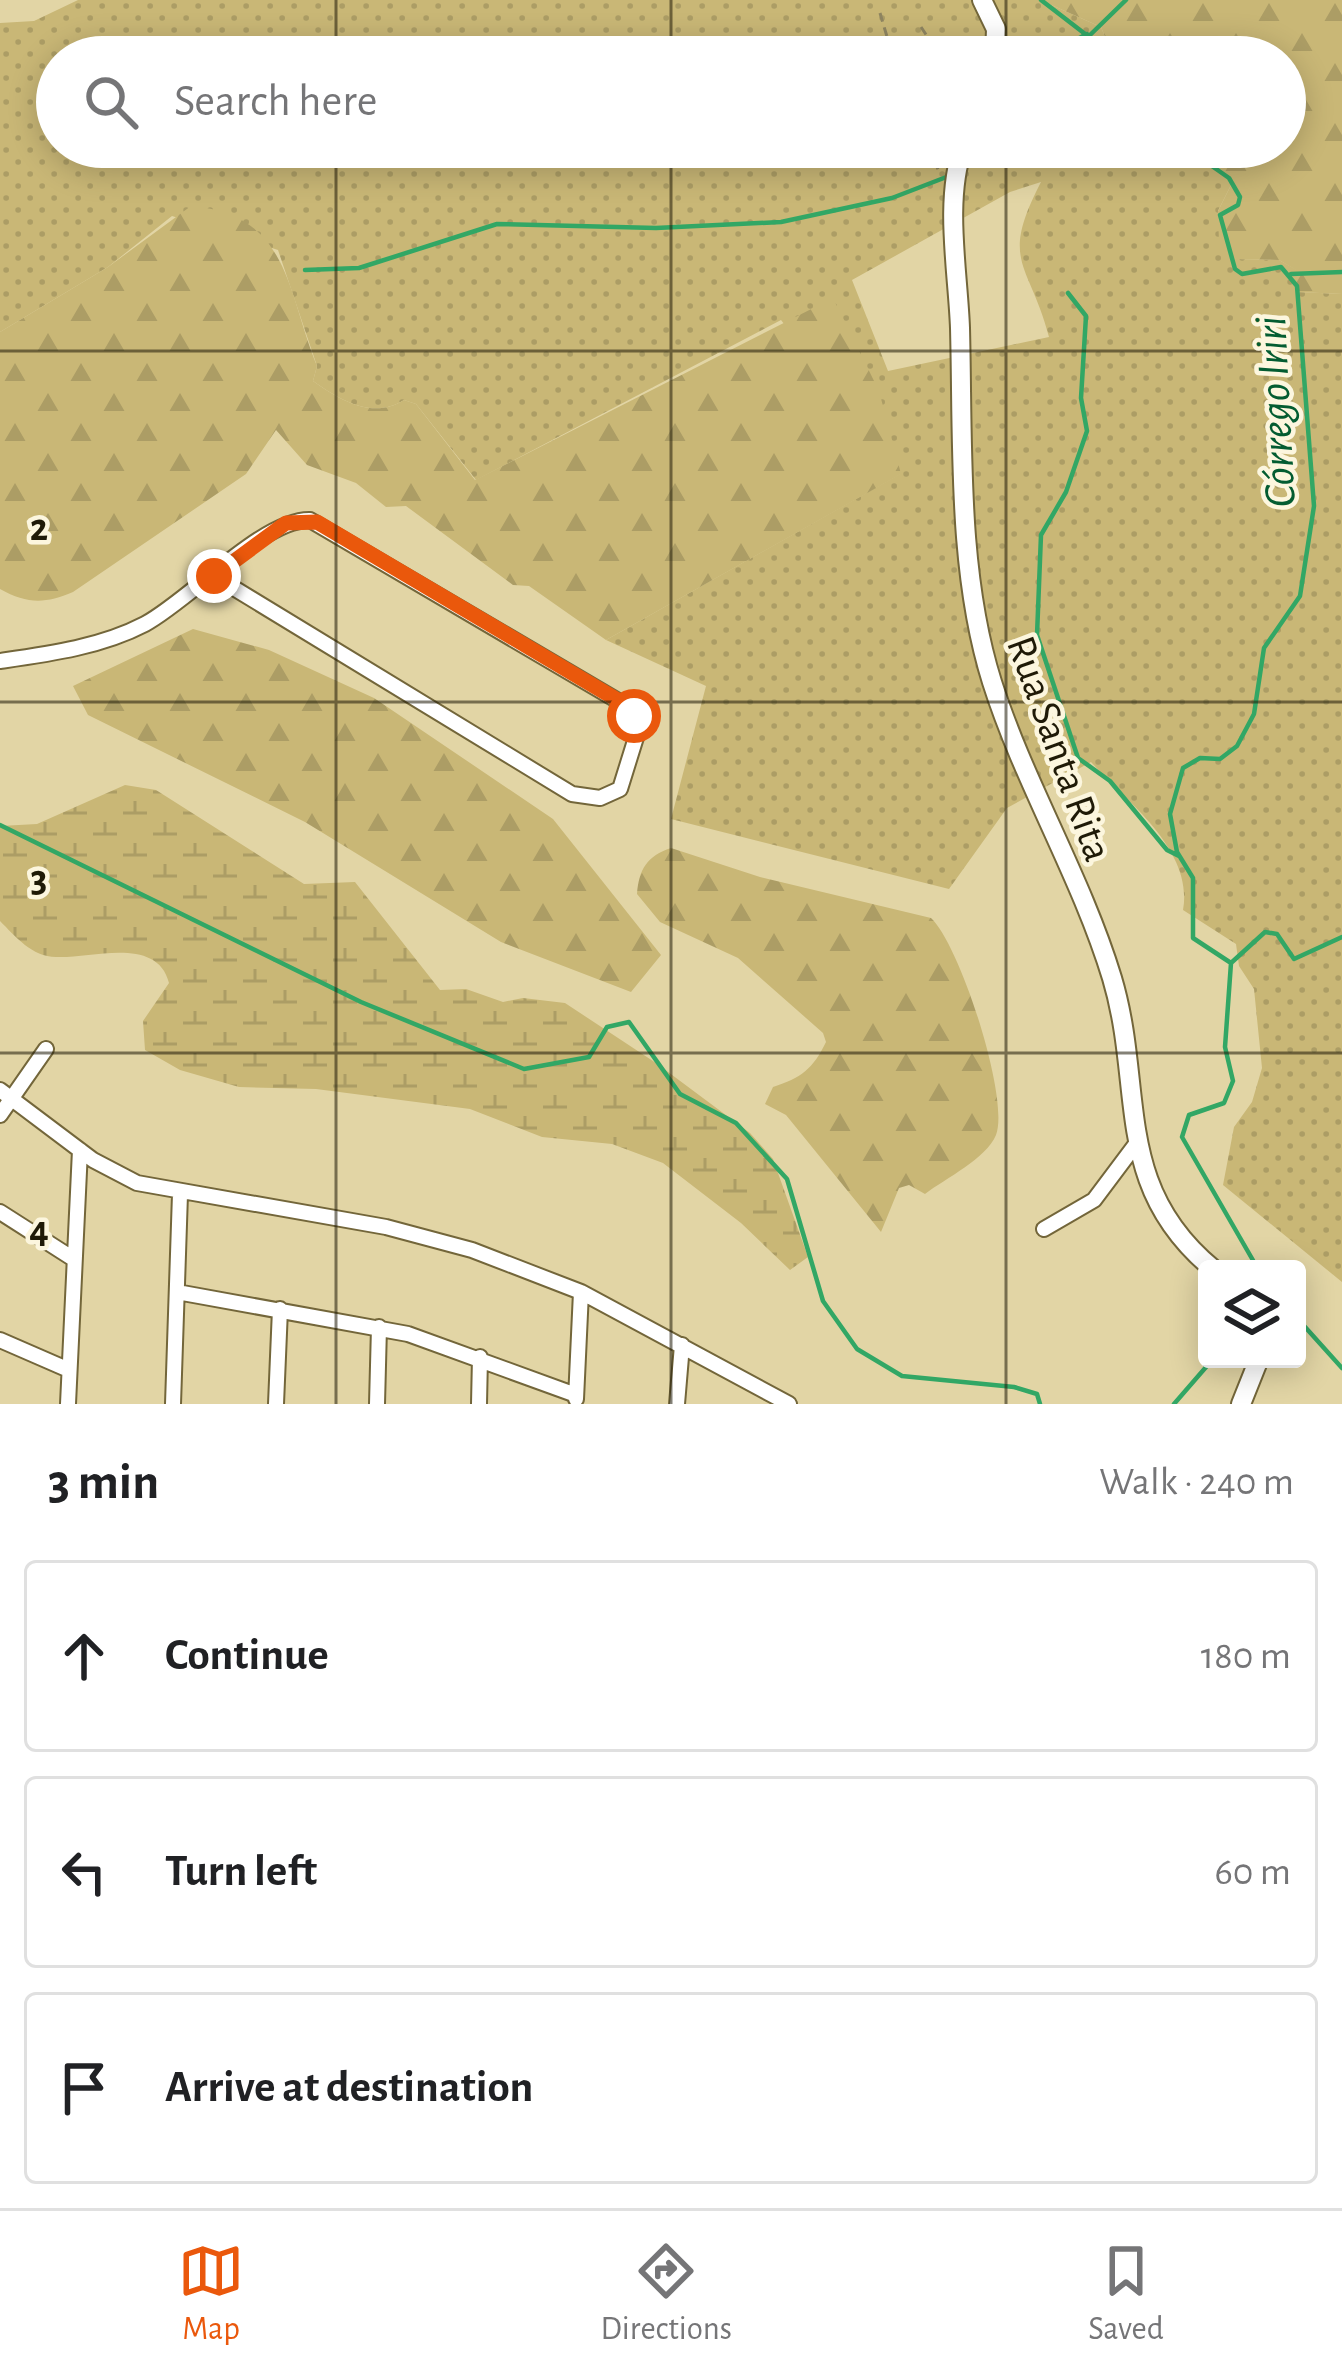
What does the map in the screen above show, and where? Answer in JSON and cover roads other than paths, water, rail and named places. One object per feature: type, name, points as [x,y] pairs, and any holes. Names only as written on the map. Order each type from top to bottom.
[{"type":"street","points":[[982,0],[996,36]]},
{"type":"street","name":"Rua Santa Rita","points":[[960,168],[955,198],[974,602],[1004,716],[1114,984],[1136,1144],[1150,1189],[1172,1230],[1204,1260]]},
{"type":"street","points":[[0,661],[126,633],[286,523],[317,522],[626,705],[638,731],[620,789],[600,798],[572,794],[214,576]]},
{"type":"street","points":[[0,1115],[6,1094],[46,1049]]},
{"type":"street","points":[[6,1094],[122,1177],[180,1194],[408,1232],[508,1263],[581,1292],[785,1403]]},
{"type":"street","points":[[1044,1229],[1094,1201],[1136,1144]]},
{"type":"street","points":[[68,1404],[80,1150]]},
{"type":"street","points":[[173,1404],[180,1194]]},
{"type":"street","points":[[0,1212],[72,1258]]},
{"type":"street","points":[[177,1292],[379,1327],[480,1357],[576,1400],[581,1292]]},
{"type":"street","points":[[276,1404],[280,1309]]},
{"type":"street","points":[[377,1404],[379,1327]]},
{"type":"street","points":[[0,1340],[69,1370]]},
{"type":"street","points":[[677,1404],[682,1345]]},
{"type":"street","points":[[479,1404],[480,1357]]},
{"type":"street","points":[[1241,1404],[1255,1368]]},
{"type":"waterway","name":"Córrego Iriri","points":[[1041,0],[1088,36]]},
{"type":"waterway","points":[[1089,36],[1126,0]]},
{"type":"waterway","points":[[1083,36],[1087,34]]},
{"type":"waterway","name":"Córrego Iriri","points":[[1215,168],[1229,178],[1240,197],[1238,205],[1220,215],[1235,269],[1242,274],[1281,267],[1297,286],[1314,506],[1300,596],[1264,648],[1254,714],[1237,746],[1220,759],[1200,758],[1183,768],[1170,814],[1177,852],[1193,878],[1193,938],[1231,963]]},
{"type":"waterway","points":[[305,270],[359,268],[497,224],[656,228],[781,222],[892,198],[949,176]]},
{"type":"waterway","points":[[1291,274],[1342,272]]},
{"type":"waterway","points":[[1068,293],[1086,316],[1081,398],[1087,431],[1066,492],[1041,535],[1037,635],[1078,758],[1110,781],[1167,850],[1179,856]]},
{"type":"waterway","points":[[0,825],[361,1002],[524,1069],[589,1057],[607,1027],[629,1022],[680,1094],[736,1123],[787,1179],[823,1301],[857,1349],[902,1376],[1014,1387],[1037,1394],[1040,1404]]},
{"type":"waterway","points":[[1231,963],[1265,932],[1277,934],[1294,959],[1342,937]]},
{"type":"waterway","name":"Córrego Iriri","points":[[1231,963],[1225,1047],[1233,1081],[1224,1103],[1189,1115],[1182,1137],[1253,1260]]},
{"type":"waterway","name":"Córrego Iriri","points":[[1306,1328],[1342,1368]]},
{"type":"waterway","points":[[1174,1404],[1205,1368]]}]
